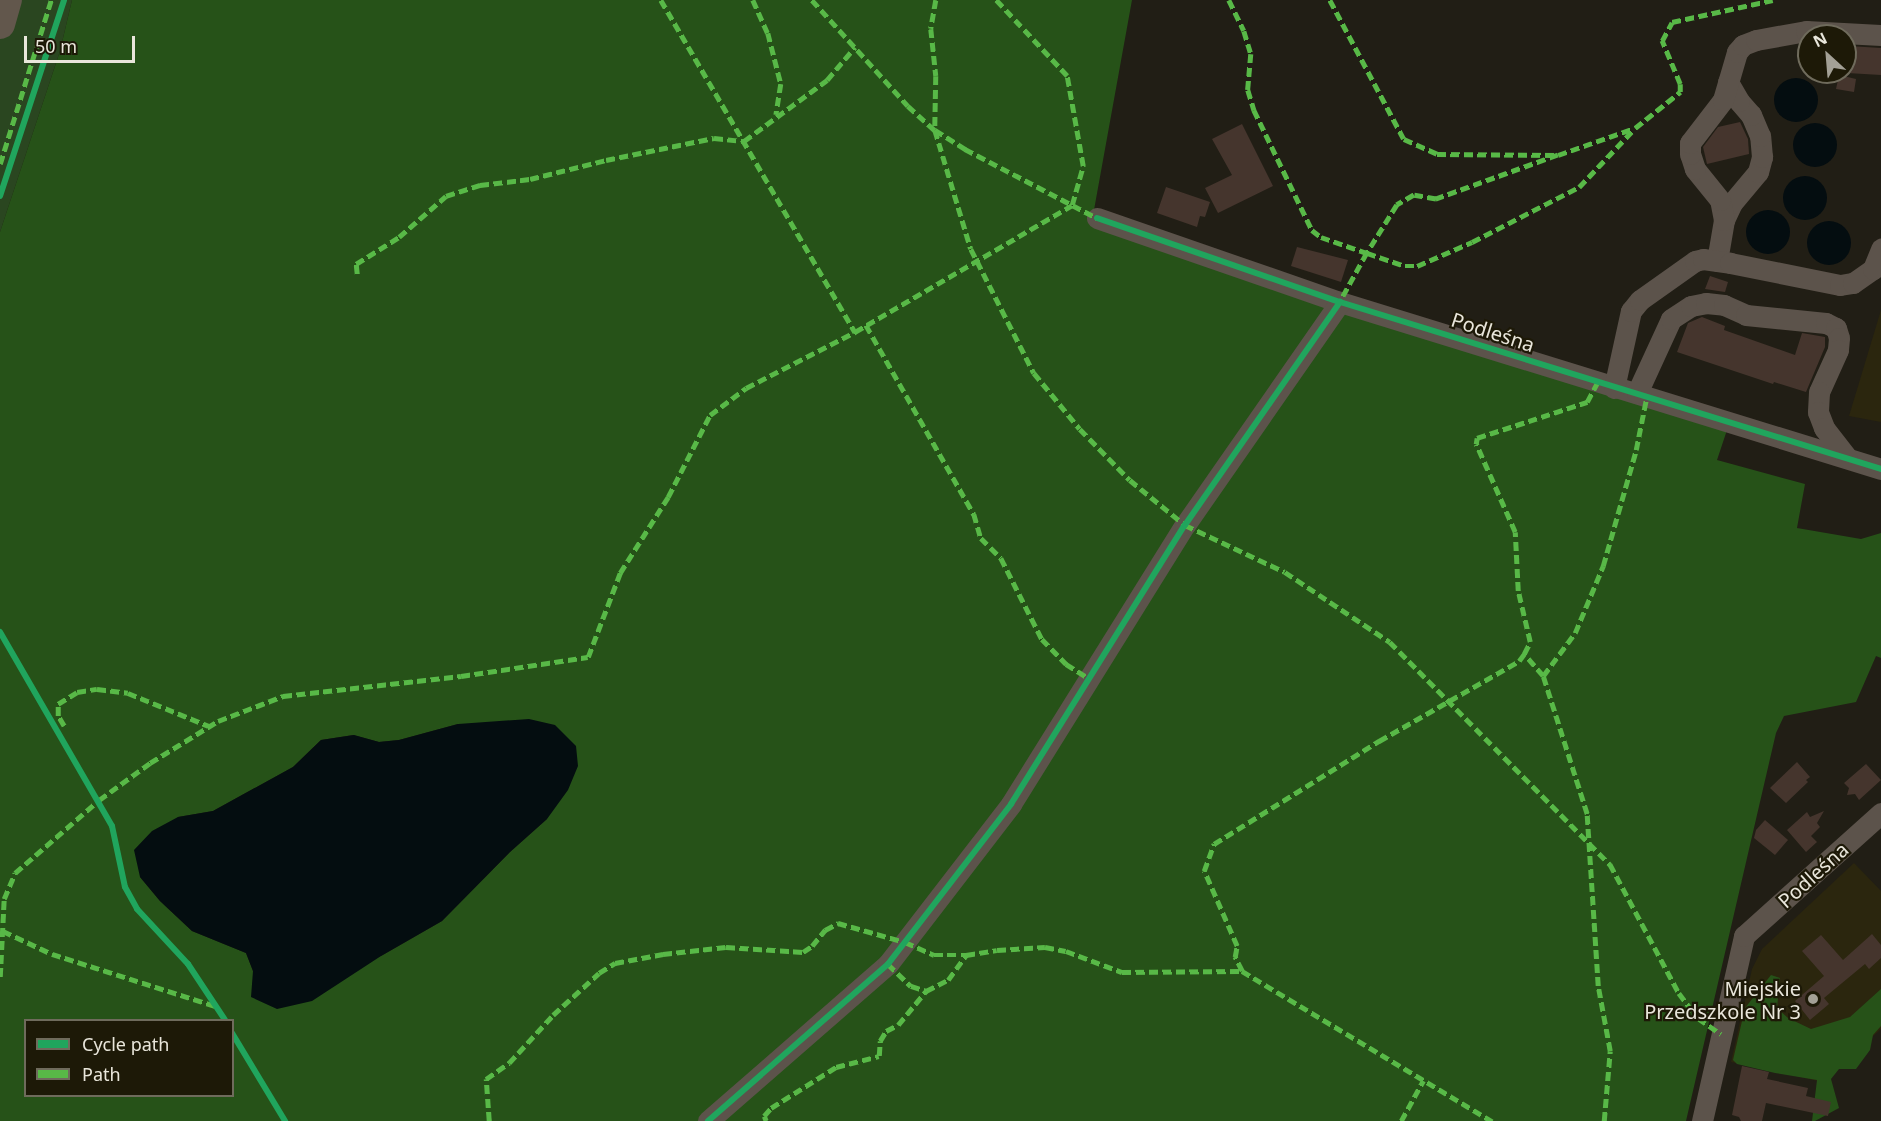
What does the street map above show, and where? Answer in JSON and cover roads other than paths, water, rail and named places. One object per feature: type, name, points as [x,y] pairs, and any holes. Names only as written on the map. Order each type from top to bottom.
[{"type":"highway","points":[[0,24],[7,0]]},
{"type":"street","points":[[1724,220],[1720,200],[1695,169],[1690,154],[1690,143],[1723,100],[1737,52],[1743,45],[1756,40],[1806,32],[1881,35]]},
{"type":"street","points":[[1717,261],[1724,220],[1732,202],[1758,172],[1762,157],[1760,136],[1751,114],[1739,101],[1728,82]]},
{"type":"street","name":"Podleśna","points":[[1097,218],[1340,302],[1881,469]]},
{"type":"street","points":[[1614,388],[1631,311],[1640,300],[1695,261],[1717,261],[1840,285],[1853,283],[1873,269],[1881,249]]},
{"type":"street","points":[[708,1121],[888,964],[1011,804],[1185,525],[1340,302]]},
{"type":"street","points":[[1637,393],[1671,319],[1691,306],[1706,303],[1724,305],[1746,315],[1826,323],[1836,328],[1839,338],[1838,350],[1819,392],[1818,412],[1824,428],[1847,457]]},
{"type":"street","name":"Podleśna","points":[[1702,1121],[1744,936],[1881,813]]},
{"type":"place","name":"Miejskie Przedszkole Nr 3","points":[[1813,999]]}]
